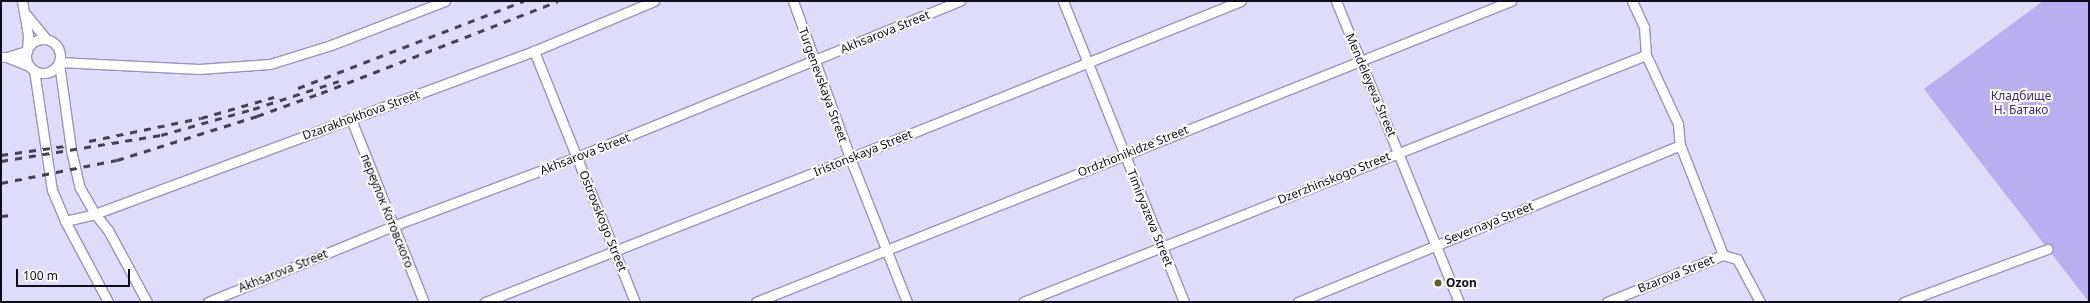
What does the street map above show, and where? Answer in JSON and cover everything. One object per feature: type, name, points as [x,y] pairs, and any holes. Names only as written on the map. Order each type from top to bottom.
[{"type":"street","points":[[59,62],[199,69],[270,64],[331,45],[445,1]]},
{"type":"street","name":"Dzarakhokhova Street","points":[[65,221],[95,214],[534,51],[654,1]]},
{"type":"street","name":"Turgenevskaya Street","points":[[793,1],[850,158],[907,302]]},
{"type":"street","name":"Akhsarova Street","points":[[208,302],[393,226],[577,157],[960,1]]},
{"type":"street","name":"Timiryazeva Street","points":[[1063,1],[1184,302]]},
{"type":"street","name":"Iristonskaya Street","points":[[485,302],[615,252],[1241,1]]},
{"type":"street","name":"Mendeleyeva Street","points":[[1336,1],[1459,302]]},
{"type":"street","name":"Ordzhonikidze Street","points":[[756,302],[1511,1]]},
{"type":"street","points":[[1632,1],[1644,27],[1646,55],[1678,124],[1680,145],[1723,255],[1737,259],[1760,302]]},
{"type":"street","points":[[23,6],[46,39],[54,43],[59,50],[82,62]]},
{"type":"street","points":[[23,6],[28,36],[26,59],[31,68],[52,190],[65,221],[108,302]]},
{"type":"street","points":[[4,57],[27,50],[35,41],[46,39]]},
{"type":"street","points":[[59,50],[59,62],[78,182],[95,214],[108,230],[147,302]]},
{"type":"street","name":"Ostrovskogo Street","points":[[534,51],[635,302]]},
{"type":"street","name":"Dzerzhinskogo Street","points":[[1023,302],[1646,55]]},
{"type":"street","points":[[4,57],[46,73],[54,69],[59,62]]},
{"type":"street","name":"переулок Котовского","points":[[351,119],[424,302]]},
{"type":"street","name":"Severnaya Street","points":[[1298,302],[1680,145]]},
{"type":"street","points":[[1904,302],[2047,249]]},
{"type":"street","name":"Bzarova Street","points":[[1607,302],[1723,255]]},
{"type":"green space","name":"Кладбище Н. Батако","points":[[2043,1],[2089,1],[2089,302],[1924,89]]},
{"type":"railway","points":[[298,88],[524,1]]},
{"type":"railway","points":[[1,183],[117,160],[257,116],[321,93],[558,1]]},
{"type":"railway","points":[[1,161],[161,135],[253,109],[339,81]]},
{"type":"railway","points":[[89,141],[201,118],[274,97]]},
{"type":"railway","points":[[1,155],[64,146]]},
{"type":"railway","points":[[1,216],[12,215]]},
{"type":"place","name":"Ozon","points":[[1438,283]]}]
